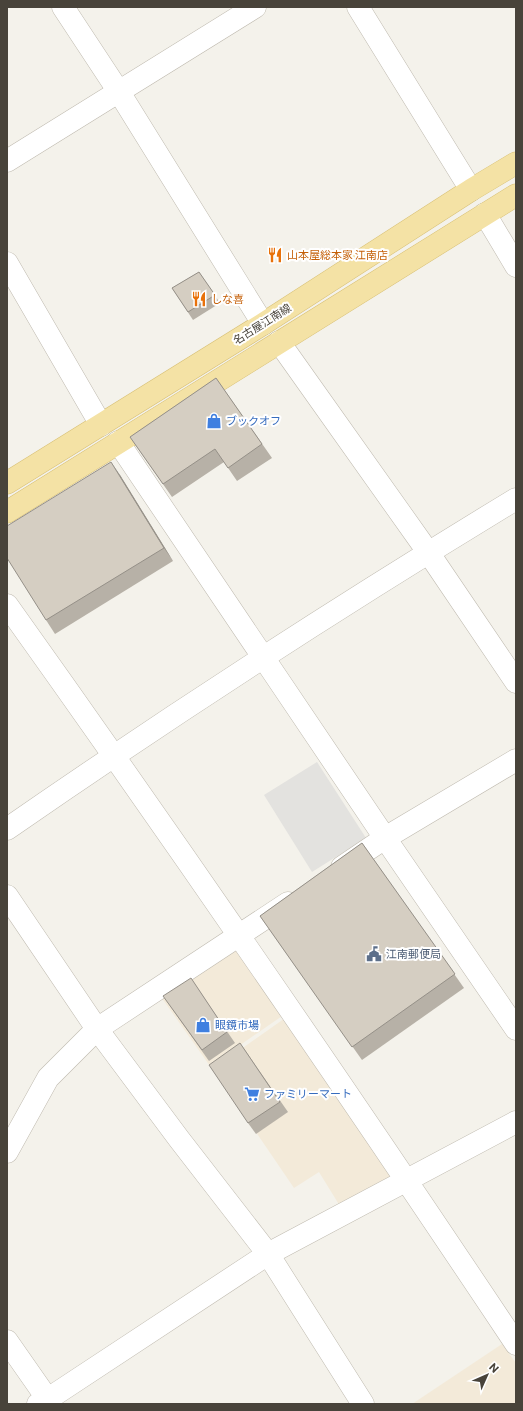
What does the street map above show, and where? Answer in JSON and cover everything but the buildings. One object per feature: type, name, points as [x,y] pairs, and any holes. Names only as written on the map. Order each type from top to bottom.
[{"type":"main road","name":"名古屋江南線","points":[[7,482],[263,324],[471,190],[516,163]]},
{"type":"main road","points":[[7,512],[516,195]]},
{"type":"street","points":[[62,7],[119,92],[263,324]]},
{"type":"street","points":[[7,161],[255,7]]},
{"type":"street","points":[[358,7],[471,190]]},
{"type":"street","points":[[485,214],[516,266]]},
{"type":"street","points":[[7,263],[101,425]]},
{"type":"street","points":[[279,342],[428,552],[516,682]]},
{"type":"street","points":[[118,442],[384,838],[516,1029]]},
{"type":"street","points":[[7,829],[114,755],[262,658],[428,552],[516,499]]},
{"type":"street","points":[[7,605],[114,755],[407,1180],[516,1344]]},
{"type":"street","points":[[325,878],[384,838],[516,760]]},
{"type":"street","points":[[7,1152],[48,1078],[97,1029],[305,892]]},
{"type":"street","points":[[7,896],[97,1029],[179,1139],[268,1254],[363,1404]]},
{"type":"street","points":[[7,1341],[45,1402],[268,1254],[516,1122]]},
{"type":"shaded area","points":[[317,762],[366,838],[312,872],[264,795]]},
{"type":"shaded area","points":[[237,941],[285,1014],[210,1066],[159,994]]},
{"type":"shaded area","points":[[288,1016],[402,1178],[343,1211],[319,1172],[294,1188],[213,1069]]},
{"type":"shaded area","points":[[502,1344],[516,1363],[516,1404],[412,1404]]},
{"type":"place","name":"山本屋総本家 江南店","points":[[275,255]]},
{"type":"place","name":"しな喜","points":[[199,299]]},
{"type":"place","name":"ブックオフ","points":[[214,421]]},
{"type":"place","name":"江南郵便局","points":[[374,954]]},
{"type":"place","name":"眼鏡市場","points":[[203,1025]]},
{"type":"place","name":"ファミリーマート","points":[[252,1094]]}]
